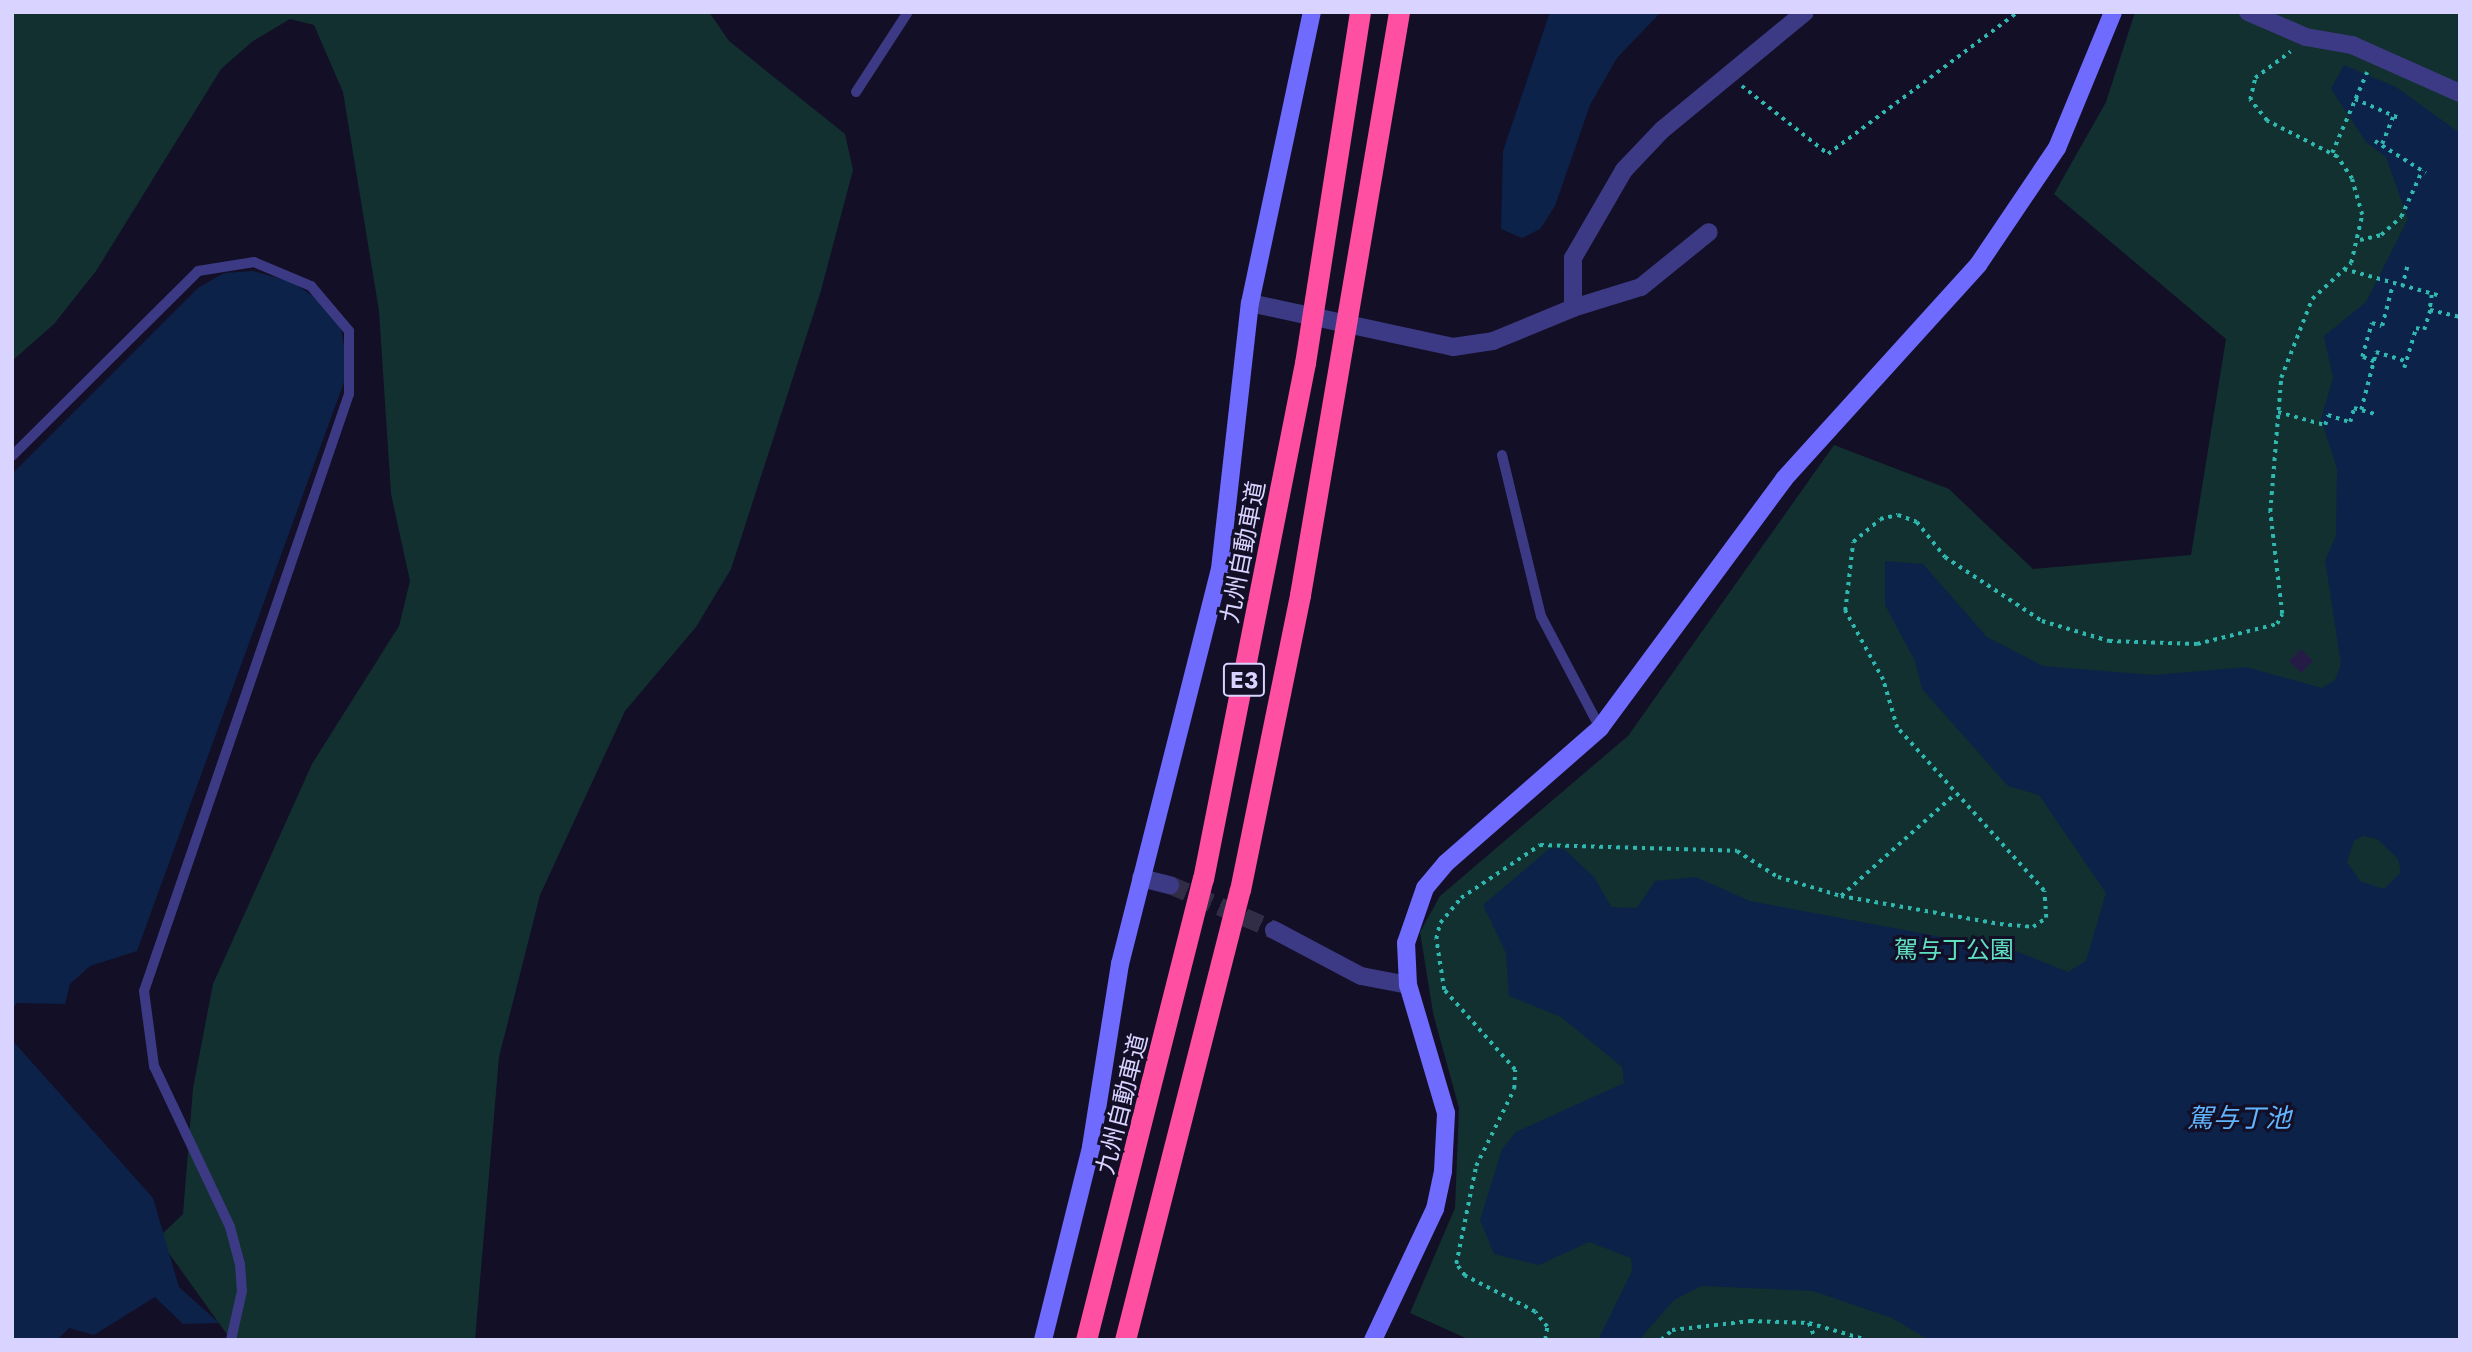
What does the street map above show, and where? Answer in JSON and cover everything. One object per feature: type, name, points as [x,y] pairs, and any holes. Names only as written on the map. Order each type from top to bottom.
[{"type":"highway","name":"九州自動車道","points":[[1086,1340],[1206,865],[1302,376],[1360,12]]},
{"type":"highway","name":"E3","points":[[1125,1340],[1242,877],[1300,595],[1399,12]]},
{"type":"street","points":[[1043,1340],[1091,1147],[1141,878],[1220,569],[1254,304],[1312,12]]},
{"type":"street","points":[[1573,308],[1573,258],[1599,205],[1662,130],[1805,12]]},
{"type":"street","points":[[1373,1340],[1435,1209],[1443,1171],[1446,1112],[1408,985],[1406,943],[1425,888],[1446,863],[1600,728],[1792,469],[1923,330],[2021,206],[2080,99],[2113,12]]},
{"type":"street","points":[[2248,12],[2306,37],[2352,45],[2460,93]]},
{"type":"street","points":[[1254,304],[1453,347],[1493,341],[1573,308],[1641,287],[1709,232]]},
{"type":"street","points":[[1141,878],[1170,885]]},
{"type":"street","points":[[1274,930],[1361,976],[1408,985]]},
{"type":"lane","points":[[856,92],[908,12]]},
{"type":"lane","points":[[12,456],[198,271],[254,262],[311,286],[349,331],[349,394],[144,991],[154,1066],[230,1227],[240,1264],[242,1291],[231,1340]]},
{"type":"lane","points":[[1502,455],[1541,616],[1600,728]]},
{"type":"path","points":[[1729,76],[1828,154],[2018,12]]},
{"type":"path","points":[[1545,1340],[1546,1327],[1535,1312],[1465,1276],[1456,1264],[1476,1166],[1514,1088],[1515,1070],[1444,990],[1436,939],[1440,923],[1461,898],[1539,845],[1737,851],[1778,877],[1840,896],[2033,928],[2046,918],[2044,891],[1953,796],[1896,728],[1883,680],[1855,635],[1844,589],[1853,542],[1880,519],[1898,515],[1917,522],[1945,556],[2042,621],[2109,641],[2197,644],[2269,631],[2282,614],[2270,512],[2281,378],[2296,333],[2312,299],[2343,268],[2360,240],[2362,215],[2353,179],[2332,153],[2267,121],[2250,100],[2255,78],[2294,50]]},
{"type":"path","points":[[2356,62],[2379,73]]},
{"type":"path","points":[[2332,153],[2368,68]]},
{"type":"path","points":[[2355,99],[2401,119]]},
{"type":"path","points":[[2382,144],[2393,116]]},
{"type":"path","points":[[2360,240],[2381,235],[2401,217],[2424,172],[2375,141]]},
{"type":"path","points":[[2402,287],[2408,263]]},
{"type":"path","points":[[2343,268],[2349,275],[2441,296]]},
{"type":"path","points":[[2374,362],[2362,358],[2372,323],[2382,326],[2392,287]]},
{"type":"path","points":[[2404,368],[2416,328],[2424,330],[2432,295]]},
{"type":"path","points":[[2430,310],[2460,317]]},
{"type":"path","points":[[2361,410],[2376,352],[2405,361]]},
{"type":"path","points":[[2278,412],[2325,425],[2328,415],[2350,422],[2354,408],[2378,415]]},
{"type":"path","points":[[1840,896],[1953,796]]},
{"type":"path","points":[[1661,1340],[1672,1330],[1707,1323],[1809,1324],[1867,1340]]},
{"type":"path","points":[[1809,1324],[1816,1340]]},
{"type":"green space","points":[[12,12],[709,12],[729,41],[845,134],[853,170],[820,294],[731,569],[696,627],[625,711],[540,895],[499,1057],[475,1340],[231,1340],[158,1238],[183,1214],[193,1088],[213,984],[312,764],[399,626],[410,581],[391,494],[379,311],[343,92],[314,25],[290,19],[253,41],[221,69],[96,271],[54,324],[12,361]]},
{"type":"green space","name":"駕与丁池","points":[[2135,12],[2460,12],[2460,1340],[1470,1340],[1410,1313],[1455,1208],[1459,1108],[1433,1013],[1420,932],[1440,896],[1628,736],[1834,445],[1949,489],[2033,569],[2191,555],[2226,339],[2054,194],[2106,102]]},
{"type":"water","points":[[1550,12],[1661,12],[1617,58],[1590,105],[1555,206],[1540,229],[1522,238],[1501,229],[1503,151]]},
{"type":"water","name":"駕与丁池","points":[[2344,65],[2396,87],[2460,133],[2460,1340],[1929,1340],[1892,1318],[1813,1291],[1702,1286],[1674,1300],[1639,1340],[1598,1340],[1632,1271],[1631,1258],[1589,1242],[1539,1265],[1494,1254],[1480,1220],[1502,1149],[1516,1132],[1624,1083],[1622,1067],[1561,1017],[1509,996],[1506,953],[1483,905],[1550,848],[1564,849],[1595,878],[1611,907],[1637,908],[1655,881],[1696,877],[1750,901],[2016,951],[2068,972],[2086,961],[2106,893],[2039,795],[2008,786],[1922,689],[1915,661],[1885,605],[1885,561],[1923,564],[1987,637],[2043,666],[2154,675],[2246,667],[2322,688],[2335,680],[2341,664],[2325,560],[2336,536],[2337,469],[2321,419],[2333,378],[2324,336],[2366,302],[2408,219],[2386,157],[2366,142],[2331,89]],"holes":[[[2363,836],[2377,839],[2398,859],[2401,872],[2384,889],[2360,881],[2347,862],[2354,841]]]},
{"type":"water","points":[[253,271],[292,282],[319,300],[341,328],[348,371],[137,951],[90,966],[70,984],[65,1004],[17,1003],[12,1009],[12,474],[198,288],[224,273]]},
{"type":"water","points":[[12,1040],[153,1198],[179,1287],[219,1323],[183,1324],[155,1297],[94,1335],[69,1328],[57,1340],[12,1340]]},
{"type":"building","points":[[2301,649],[2313,661],[2301,673],[2289,661]]},
{"type":"tunnel","points":[[1170,885],[1274,930]]},
{"type":"park label","name":"駕与丁公園","points":[[1954,950]]}]
